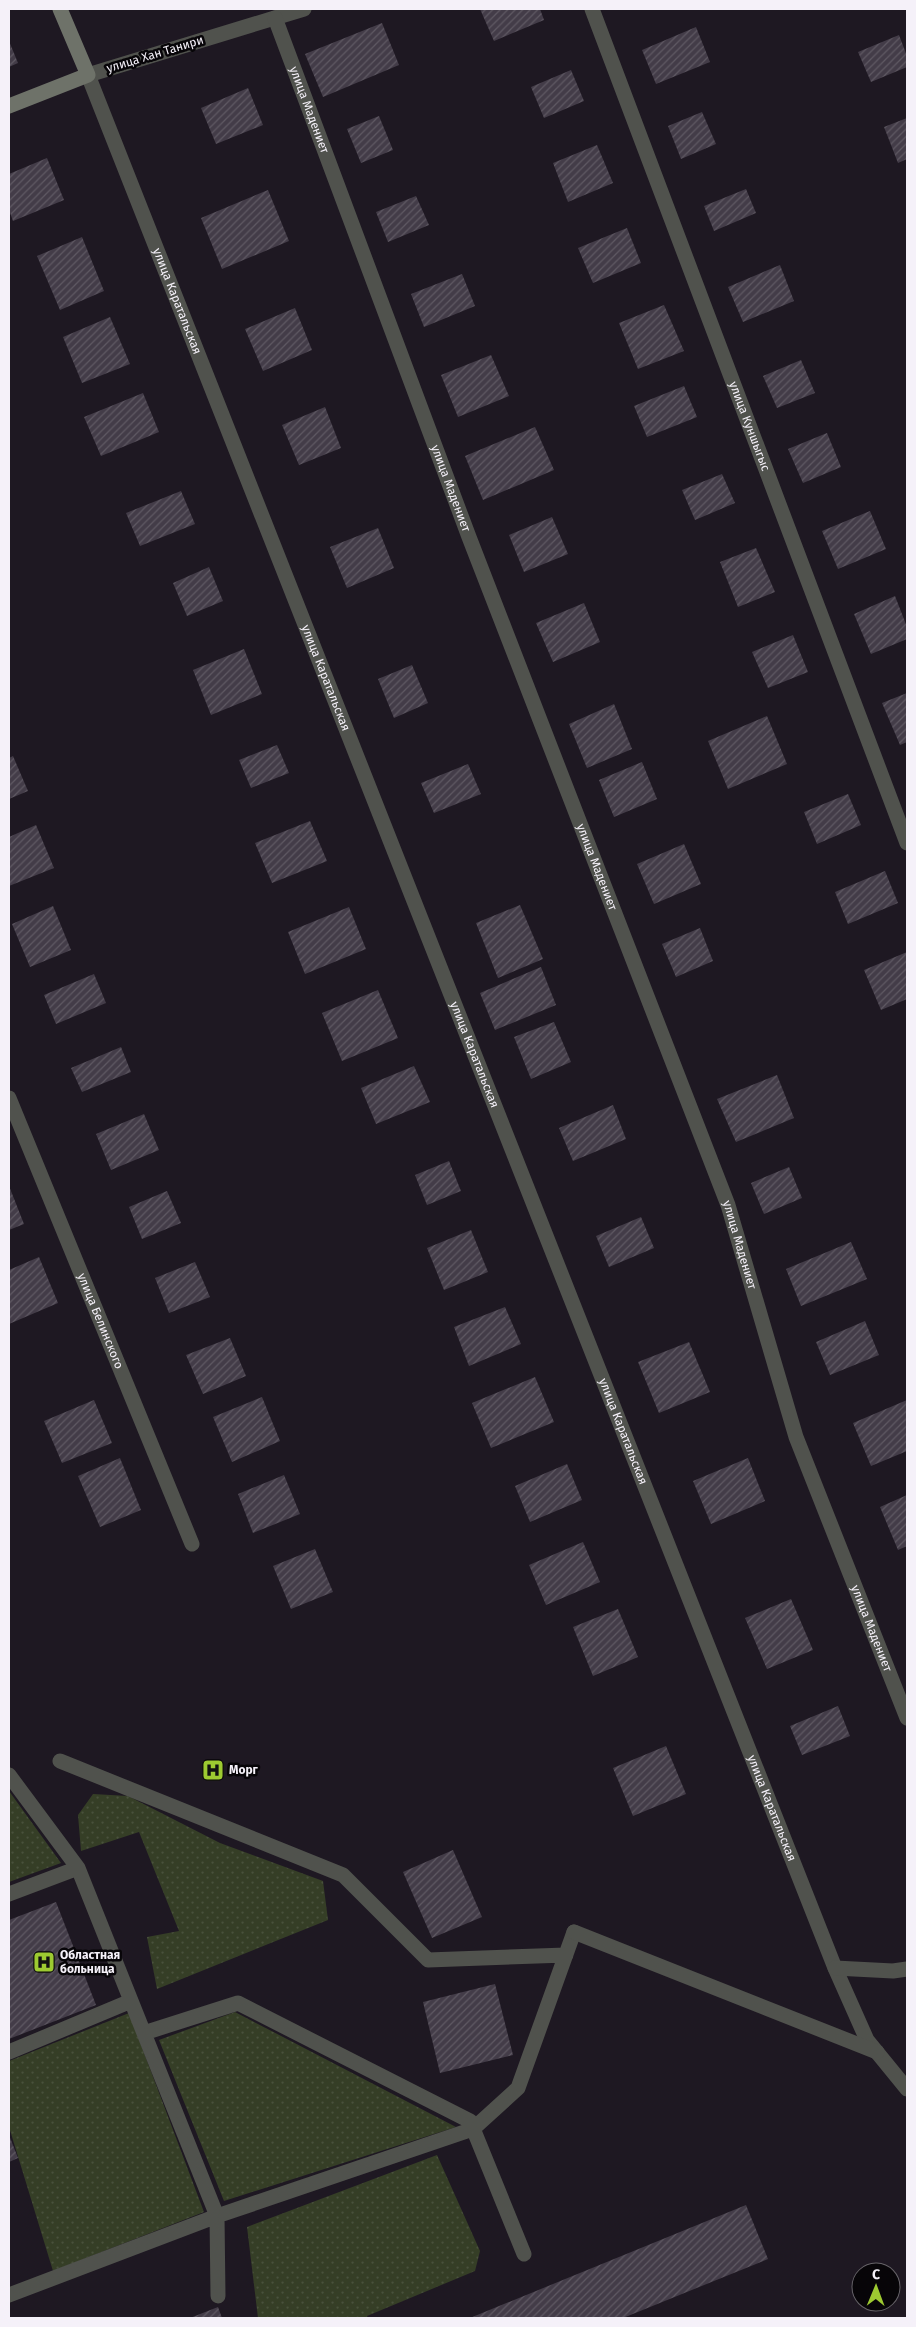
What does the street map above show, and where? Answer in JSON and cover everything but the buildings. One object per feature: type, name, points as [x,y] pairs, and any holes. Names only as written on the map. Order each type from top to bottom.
[{"type":"street","name":"улица Каратальская","points":[[60,9],[88,75],[835,1968],[867,2040],[907,2090]]},
{"type":"street","name":"улица Хан Танири","points":[[9,106],[88,75],[304,9]]},
{"type":"street","name":"улица Куншыгыс","points":[[592,9],[907,843]]},
{"type":"street","name":"улица Мадениет","points":[[274,18],[469,537],[728,1205],[796,1437],[907,1718]]},
{"type":"street","name":"улица Белинского","points":[[9,1098],[192,1544]]},
{"type":"street","points":[[60,1761],[343,1875],[428,1960],[566,1955]]},
{"type":"street","points":[[9,1775],[78,1868],[217,2216],[218,2296]]},
{"type":"street","points":[[9,1894],[78,1868]]},
{"type":"street","points":[[9,2295],[217,2216],[473,2129],[518,2088],[574,1932],[877,2052]]},
{"type":"street","points":[[835,1968],[893,1972],[907,1969]]},
{"type":"street","points":[[9,2052],[131,2001]]},
{"type":"street","points":[[144,2033],[238,2003],[470,2121],[524,2254]]},
{"type":"green space","points":[[9,1791],[61,1863],[9,1882]]},
{"type":"green space","points":[[93,1794],[128,1796],[220,1843],[323,1881],[328,1920],[157,1989],[147,1937],[179,1931],[139,1832],[81,1851],[78,1815]]},
{"type":"green space","points":[[235,2012],[456,2127],[224,2201],[159,2040]]},
{"type":"green space","points":[[129,2013],[204,2212],[53,2271],[9,2127],[9,2061]]},
{"type":"green space","points":[[437,2155],[480,2251],[475,2271],[367,2316],[368,2318],[258,2318],[247,2227]]},
{"type":"place","name":"Морг","points":[[213,1770]]},
{"type":"place","name":"Областная больница","points":[[44,1962]]}]
